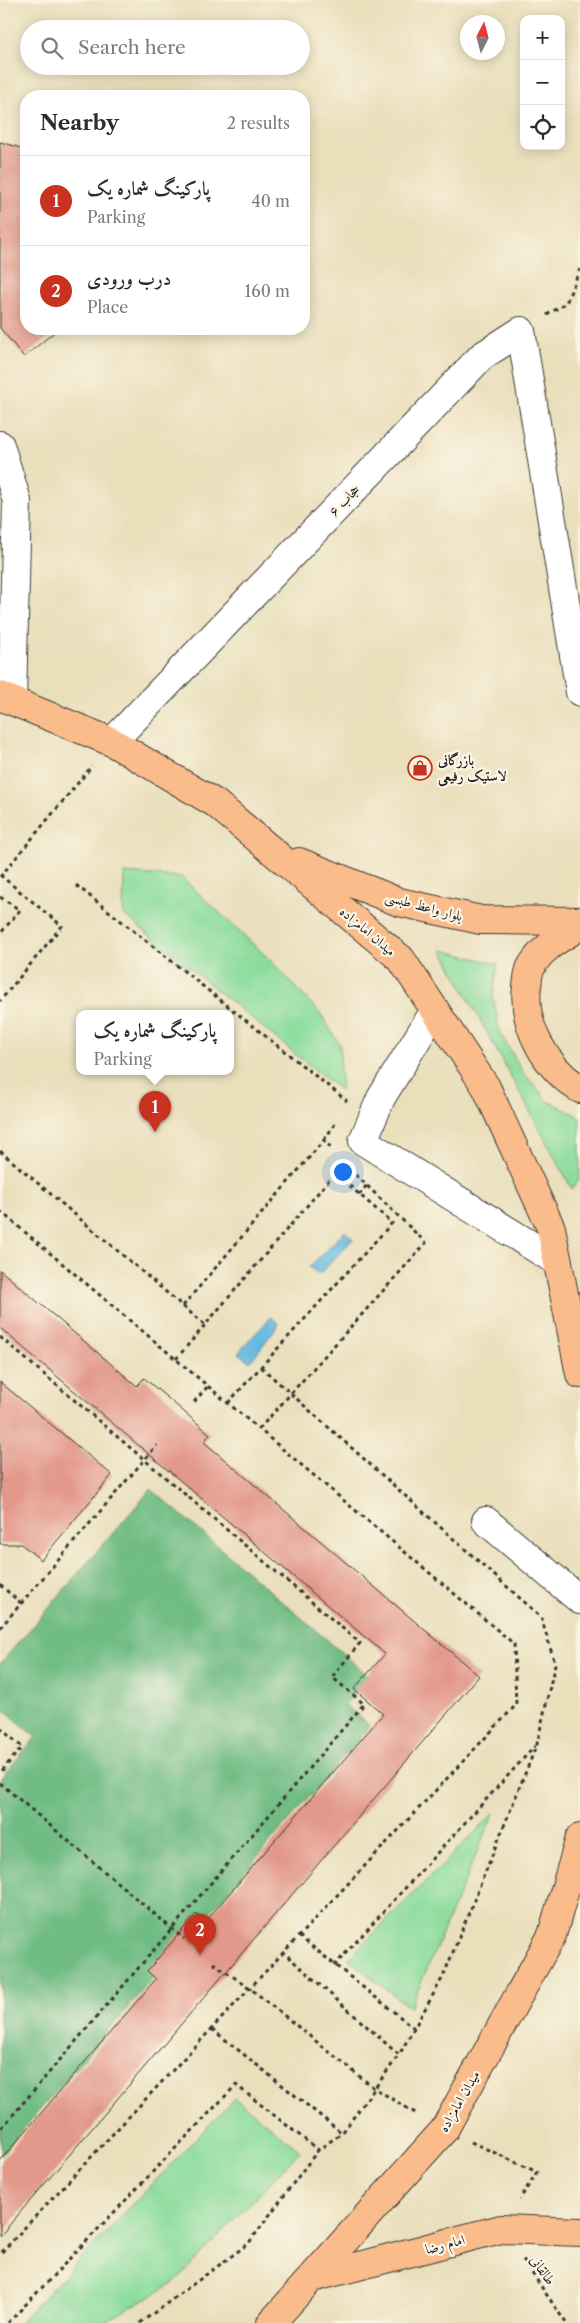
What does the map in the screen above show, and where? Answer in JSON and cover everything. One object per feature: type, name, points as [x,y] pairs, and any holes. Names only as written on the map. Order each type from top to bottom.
[{"type":"main road","name":"میدان امامزاده","points":[[6,698],[112,742],[216,803],[401,959],[486,1087],[551,1228],[580,1374]]},
{"type":"main road","name":"بلوار واعظ طبسی","points":[[276,853],[399,902],[481,920],[580,921]]},
{"type":"main road","points":[[580,926],[546,947],[530,968],[526,995],[532,1030],[545,1057],[569,1082],[580,1089]]},
{"type":"main road","name":"میدان امامزاده","points":[[271,2323],[444,2130],[552,1935],[580,1838]]},
{"type":"main road","name":"امام رضا","points":[[312,2278],[501,2229],[580,2232]]},
{"type":"street","points":[[521,332],[580,692]]},
{"type":"street","name":"حجاب ۶","points":[[112,742],[482,356],[521,332]]},
{"type":"street","points":[[0,445],[17,501],[6,698]]},
{"type":"street","points":[[434,1010],[381,1098],[363,1141],[558,1262]]},
{"type":"street","points":[[486,1521],[580,1600]]},
{"type":"path","points":[[521,332],[566,303],[580,269]]},
{"type":"path","points":[[0,1000],[62,926],[0,876],[112,742]]},
{"type":"path","points":[[76,885],[233,1010]]},
{"type":"path","points":[[0,897],[20,910],[0,934]]},
{"type":"path","points":[[234,1011],[349,1102]]},
{"type":"path","points":[[183,1306],[324,1140],[336,1153]]},
{"type":"path","points":[[0,1152],[205,1325]]},
{"type":"path","points":[[259,1429],[426,1243],[354,1172]]},
{"type":"path","points":[[176,1359],[335,1174],[392,1223],[228,1403]]},
{"type":"path","points":[[0,1211],[514,1644],[516,1705],[0,2254]]},
{"type":"path","points":[[0,1337],[360,1643],[332,1677],[364,1704],[0,2130]]},
{"type":"path","points":[[140,2323],[248,2244],[318,2150],[342,2133],[399,2055],[443,1977],[537,1744],[556,1664],[541,1617],[261,1367]]},
{"type":"path","points":[[194,1402],[208,1386]]},
{"type":"path","points":[[0,1628],[157,1445]]},
{"type":"path","points":[[0,1585],[22,1603]]},
{"type":"path","points":[[0,1728],[22,1747],[0,1773]]},
{"type":"path","points":[[334,1966],[537,1744]]},
{"type":"path","points":[[0,1783],[184,1939]]},
{"type":"path","points":[[299,1936],[334,1966],[414,2028]]},
{"type":"path","points":[[284,1952],[399,2055]]},
{"type":"path","points":[[212,1963],[250,1988],[374,2088],[444,2130],[537,2172],[501,2229]]},
{"type":"path","points":[[212,2029],[342,2133]]},
{"type":"path","points":[[8,2323],[236,2085],[318,2150]]},
{"type":"path","name":"طالقانی","points":[[501,2229],[566,2323]]},
{"type":"green space","points":[[124,873],[181,877],[269,959],[320,1013],[340,1045],[341,1091],[123,914]]},
{"type":"green space","points":[[442,950],[498,964],[493,996],[500,1033],[523,1072],[548,1101],[580,1117],[580,1179],[572,1189]]},
{"type":"green space","points":[[151,1489],[369,1676],[345,1705],[370,1726],[0,2156],[0,1779],[36,1737],[0,1706],[0,1664]]},
{"type":"green space","points":[[494,1813],[410,2008],[348,1959]]},
{"type":"green space","points":[[235,2098],[300,2151],[176,2281],[103,2323],[19,2323]]},
{"type":"water","points":[[345,1231],[353,1239],[319,1275],[309,1267]]},
{"type":"water","points":[[271,1317],[279,1324],[250,1362],[238,1353]]},
{"type":"building","points":[[0,142],[20,148],[20,335],[51,335],[24,357],[0,328]]},
{"type":"building","points":[[0,1270],[137,1386],[144,1378],[210,1434],[204,1442],[479,1676],[0,2236],[0,2161],[156,1979],[147,1971],[196,1914],[205,1922],[383,1714],[354,1689],[385,1654],[0,1328]]},
{"type":"building","points":[[0,1382],[112,1475],[41,1560],[21,1544],[0,1544]]},
{"type":"place","name":"بازرگانی لاستیک رفیعی","points":[[420,768]]},
{"type":"place","name":"پارکینگ شماره یک","points":[[155,1132]]},
{"type":"place","name":"درب ورودی","points":[[200,1955]]}]
